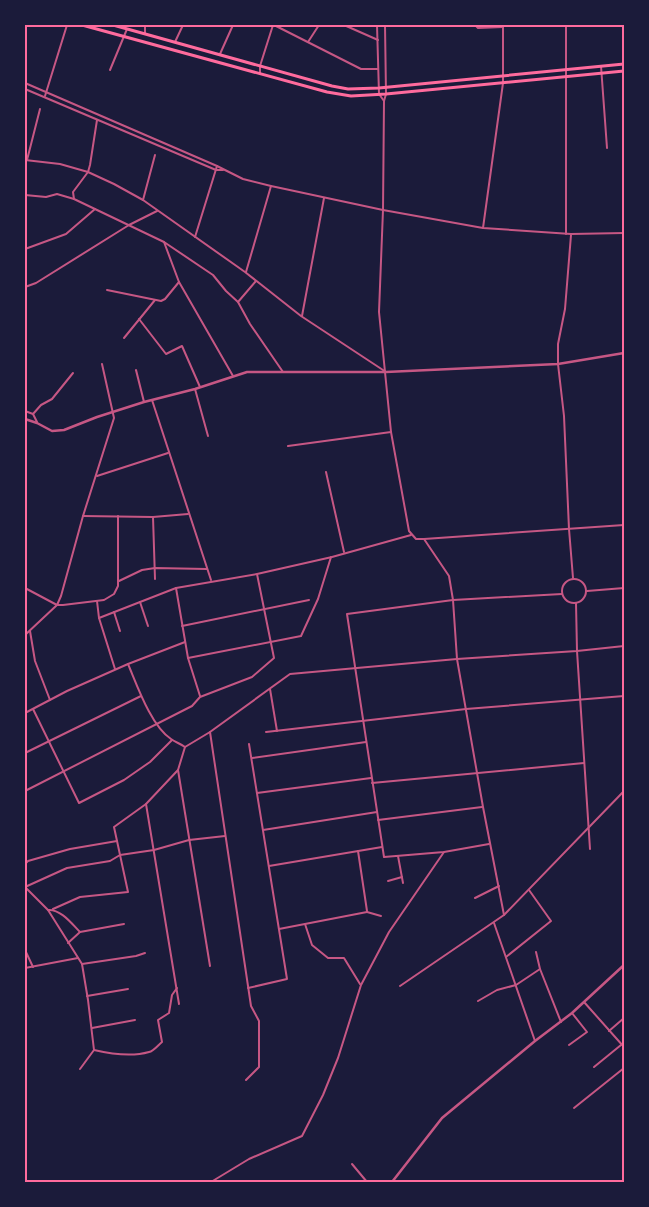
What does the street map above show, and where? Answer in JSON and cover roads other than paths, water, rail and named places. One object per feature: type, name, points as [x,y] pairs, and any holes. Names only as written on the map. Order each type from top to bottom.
[{"type":"main road","points":[[82,25],[260,74],[351,96],[624,70]]},
{"type":"main road","points":[[113,25],[348,89],[379,88],[624,64]]},
{"type":"street","points":[[45,96],[67,25]]},
{"type":"street","points":[[145,25],[145,33]]},
{"type":"street","points":[[175,42],[182,25]]},
{"type":"street","points":[[220,54],[234,25]]},
{"type":"street","points":[[260,74],[260,66],[273,25],[281,27],[361,69],[378,69]]},
{"type":"street","points":[[308,42],[319,25]]},
{"type":"street","points":[[344,25],[378,40]]},
{"type":"street","points":[[377,25],[379,94],[384,100]]},
{"type":"street","points":[[385,25],[386,94],[384,100],[383,210],[379,312],[391,432],[411,535],[416,539],[424,539],[624,525]]},
{"type":"street","points":[[475,25],[478,28],[503,26],[503,83],[482,228]]},
{"type":"street","points":[[566,25],[566,234]]},
{"type":"street","points":[[110,70],[128,29]]},
{"type":"street","points":[[601,66],[607,148]]},
{"type":"street","points":[[25,83],[244,179],[271,186],[383,210],[482,228],[566,234],[624,233]]},
{"type":"street","points":[[25,88],[216,170],[225,170]]},
{"type":"street","points":[[40,109],[26,160],[60,164],[88,172],[143,200],[245,272],[301,316],[386,372]]},
{"type":"street","points":[[74,199],[73,192],[88,172],[97,120]]},
{"type":"street","points":[[143,200],[154,155]]},
{"type":"street","points":[[195,236],[218,166]]},
{"type":"street","points":[[245,272],[271,186]]},
{"type":"street","points":[[25,195],[46,196],[57,194],[74,199],[164,242],[213,275],[238,302],[250,324],[283,372]]},
{"type":"street","points":[[301,316],[324,198]]},
{"type":"street","points":[[25,249],[66,234],[95,209]]},
{"type":"street","points":[[25,287],[36,283],[129,225],[157,211]]},
{"type":"street","points":[[571,234],[565,309],[558,344],[558,364],[564,416],[573,578]]},
{"type":"street","points":[[164,242],[179,282],[233,376]]},
{"type":"street","points":[[238,302],[256,281]]},
{"type":"street","points":[[107,290],[160,301],[165,299],[179,282]]},
{"type":"street","points":[[124,338],[155,300]]},
{"type":"street","points":[[139,319],[166,354],[182,346],[200,387]]},
{"type":"street","points":[[25,419],[56,432],[112,412],[195,389],[247,372],[386,372],[558,364],[624,352]]},
{"type":"street","points":[[25,635],[57,605],[61,596],[83,516],[114,418],[102,364]]},
{"type":"street","points":[[136,370],[144,402]]},
{"type":"street","points":[[33,414],[41,405],[52,399],[72,373]]},
{"type":"street","points":[[195,389],[208,436]]},
{"type":"street","points":[[152,400],[211,581]]},
{"type":"street","points":[[25,411],[33,414],[37,423]]},
{"type":"street","points":[[288,446],[391,432]]},
{"type":"street","points":[[96,477],[168,453]]},
{"type":"street","points":[[326,472],[344,552]]},
{"type":"street","points":[[83,516],[153,517],[189,514]]},
{"type":"street","points":[[25,588],[57,605],[104,600],[114,594],[118,586],[118,516]]},
{"type":"street","points":[[153,517],[155,579]]},
{"type":"street","points":[[99,618],[176,588],[257,574],[411,535]]},
{"type":"street","points":[[424,539],[449,576],[453,600],[457,659],[504,915]]},
{"type":"street","points":[[188,658],[301,636],[318,599],[332,556]]},
{"type":"street","points":[[118,581],[142,570],[155,568],[207,569]]},
{"type":"street","points":[[25,791],[192,706],[200,697],[252,677],[274,658],[257,574]]},
{"type":"street","points":[[573,578],[582,582],[587,591],[584,599],[576,604]]},
{"type":"street","points":[[573,578],[564,584],[562,594],[567,601],[576,604]]},
{"type":"street","points":[[176,588],[188,658],[200,697]]},
{"type":"street","points":[[587,591],[624,588]]},
{"type":"street","points":[[490,844],[444,852],[384,857],[347,614],[453,600],[562,594]]},
{"type":"street","points":[[182,626],[309,600]]},
{"type":"street","points":[[97,601],[99,618],[115,670]]},
{"type":"street","points":[[140,602],[148,626]]},
{"type":"street","points":[[576,604],[577,651],[590,849]]},
{"type":"street","points":[[114,612],[120,631]]},
{"type":"street","points":[[30,631],[35,661],[50,700]]},
{"type":"street","points":[[25,713],[128,664],[185,642]]},
{"type":"street","points":[[210,966],[178,770],[184,746],[210,732],[290,674],[624,646]]},
{"type":"street","points":[[128,664],[141,696],[157,724],[173,740],[184,746]]},
{"type":"street","points":[[270,689],[277,731]]},
{"type":"street","points":[[25,753],[141,696]]},
{"type":"street","points":[[266,732],[466,708],[624,696]]},
{"type":"street","points":[[33,709],[79,803],[124,780],[150,762],[173,740]]},
{"type":"street","points":[[210,732],[251,1006],[259,1021],[259,1067],[246,1080]]},
{"type":"street","points":[[252,758],[366,742]]},
{"type":"street","points":[[248,988],[287,979],[249,744]]},
{"type":"street","points":[[372,783],[584,763]]},
{"type":"street","points":[[48,910],[80,897],[128,892],[114,826],[146,804],[178,770]]},
{"type":"street","points":[[257,793],[371,778]]},
{"type":"street","points":[[400,986],[504,915],[624,791]]},
{"type":"street","points":[[146,804],[179,1004]]},
{"type":"street","points":[[378,820],[483,807]]},
{"type":"street","points":[[263,830],[376,812]]},
{"type":"street","points":[[80,1069],[94,1050],[88,996],[82,964],[48,910],[25,886],[67,868],[110,861],[120,855],[154,850],[189,840],[225,836]]},
{"type":"street","points":[[25,864],[28,861],[70,848],[117,841]]},
{"type":"street","points":[[269,866],[382,848]]},
{"type":"street","points":[[358,851],[367,912]]},
{"type":"street","points":[[211,1182],[249,1159],[302,1136],[323,1096],[332,1073],[361,985],[389,932],[444,852]]},
{"type":"street","points":[[398,856],[403,883]]},
{"type":"street","points":[[388,881],[402,877]]},
{"type":"street","points":[[475,898],[499,886]]},
{"type":"street","points":[[506,957],[551,921],[530,890]]},
{"type":"street","points":[[53,909],[67,918],[80,932]]},
{"type":"street","points":[[279,929],[367,912],[381,916]]},
{"type":"street","points":[[494,923],[535,1041]]},
{"type":"street","points":[[68,943],[80,932],[124,924]]},
{"type":"street","points":[[305,924],[312,945],[328,958],[344,958],[361,985]]},
{"type":"street","points":[[25,950],[33,967]]},
{"type":"street","points":[[536,952],[540,969],[562,1022]]},
{"type":"street","points":[[82,964],[145,953]]},
{"type":"street","points":[[25,968],[78,958]]},
{"type":"street","points":[[392,1182],[442,1118],[535,1041],[562,1022],[624,965]]},
{"type":"street","points":[[478,1002],[497,990],[516,984],[540,969]]},
{"type":"street","points":[[94,1050],[110,1054],[151,1052],[162,1042],[158,1020],[169,1013],[172,995],[177,988]]},
{"type":"street","points":[[88,996],[128,989]]},
{"type":"street","points":[[584,1002],[624,1048]]},
{"type":"street","points":[[569,1045],[587,1032],[572,1013]]},
{"type":"street","points":[[610,1031],[624,1018]]},
{"type":"street","points":[[92,1028],[135,1020]]},
{"type":"street","points":[[594,1067],[621,1045]]},
{"type":"street","points":[[574,1108],[624,1068]]},
{"type":"street","points":[[352,1164],[367,1182]]}]
